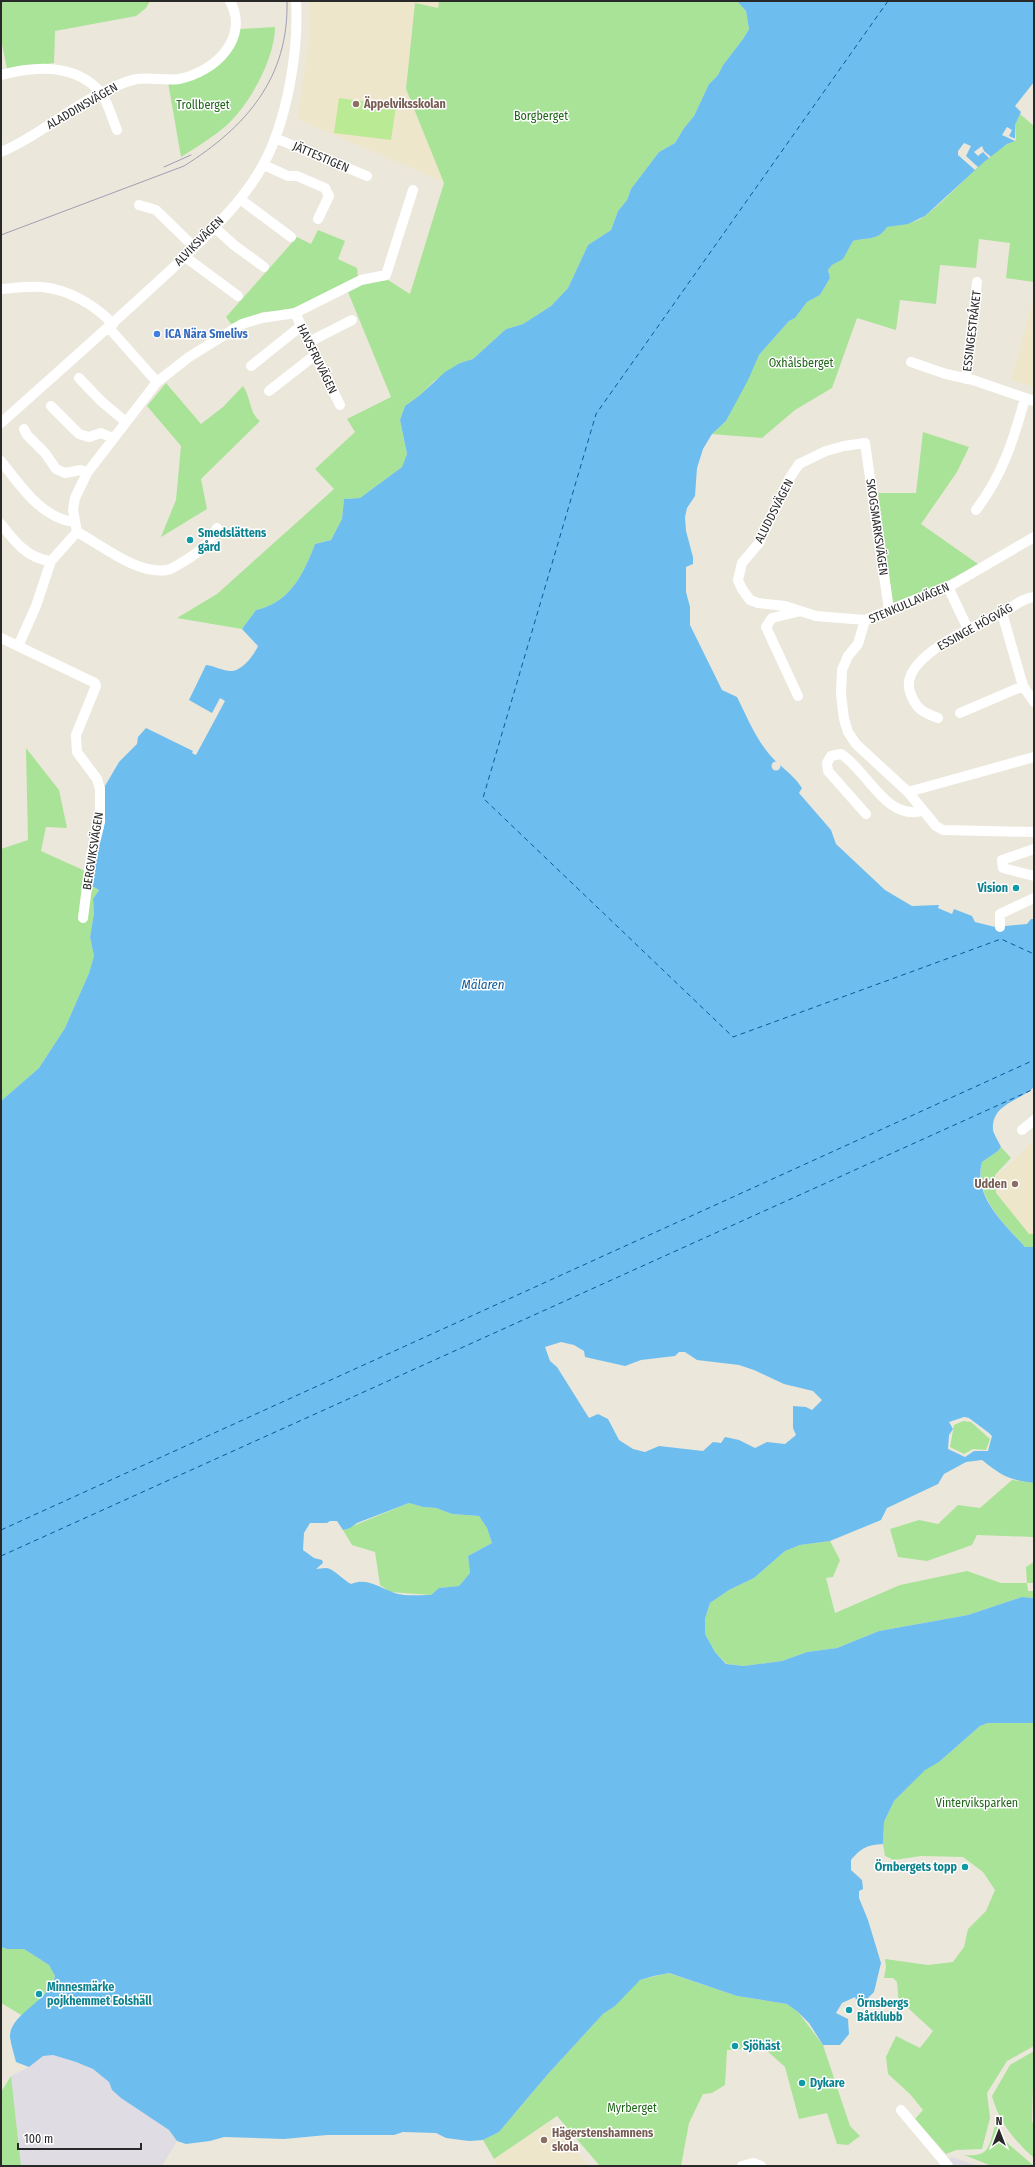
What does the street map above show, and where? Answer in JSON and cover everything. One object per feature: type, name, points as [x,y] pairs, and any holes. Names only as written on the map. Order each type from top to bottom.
[{"type":"street","name":"ALADDINSVÄGEN","points":[[1,152],[101,93],[128,81],[139,79],[179,79],[202,71],[218,60],[232,44],[237,27],[234,8],[230,1]]},
{"type":"street","name":"ALVIKSVÄGEN","points":[[1,422],[111,326],[214,227],[240,199],[264,165],[283,114],[295,51],[296,1]]},
{"type":"street","points":[[1,75],[32,69],[51,68],[74,73],[101,93],[117,130]]},
{"type":"street","name":"JÄTTESTIGEN","points":[[275,138],[367,176]]},
{"type":"street","points":[[264,165],[288,176],[297,176],[325,188],[329,196],[318,220]]},
{"type":"street","points":[[75,527],[72,516],[75,498],[88,473],[113,438],[157,382],[189,357],[242,324],[262,318],[295,313],[361,280],[386,275],[413,190]]},
{"type":"street","points":[[240,199],[291,237]]},
{"type":"street","points":[[139,205],[156,210],[194,246]]},
{"type":"street","points":[[214,227],[234,245],[264,267]]},
{"type":"street","points":[[184,256],[238,296]]},
{"type":"street","name":"ESSINGESTRÅKET","points":[[966,380],[977,282]]},
{"type":"street","points":[[1,289],[41,287],[65,291],[99,311],[157,382]]},
{"type":"street","name":"HAVSFRUVÄGEN","points":[[295,313],[340,405]]},
{"type":"street","points":[[309,342],[352,320]]},
{"type":"street","points":[[251,366],[301,326]]},
{"type":"street","points":[[269,392],[315,355]]},
{"type":"street","name":"ESSINGESTRÅKET","points":[[911,362],[966,380],[974,380],[1029,399]]},
{"type":"street","points":[[79,378],[101,401],[126,422]]},
{"type":"street","points":[[976,510],[986,496],[1008,454],[1029,399]]},
{"type":"street","points":[[51,406],[79,434],[88,437],[101,432],[113,438]]},
{"type":"street","points":[[24,429],[27,435],[45,453],[56,469],[65,472],[81,470],[88,473]]},
{"type":"street","name":"SKOGSMARKSVÄGEN","points":[[865,443],[889,610]]},
{"type":"street","name":"ALUDDSVÄGEN","points":[[865,443],[844,446],[826,451],[799,464],[790,479],[759,543],[742,563],[738,580],[742,589],[750,600],[758,603],[785,606],[816,616],[865,620]]},
{"type":"street","points":[[1,461],[17,482],[45,510],[60,520],[75,527],[127,561],[151,570],[168,570],[201,551],[210,543],[217,528]]},
{"type":"street","points":[[1,524],[18,545],[40,560],[51,561]]},
{"type":"street","points":[[19,644],[36,606],[51,561],[75,527]]},
{"type":"street","name":"STENKULLAVÄGEN","points":[[1034,537],[948,587],[865,620],[858,644],[848,656],[842,670],[841,694],[844,719],[848,732],[856,744],[908,792],[922,811],[936,826],[943,830],[1034,832]]},
{"type":"street","points":[[948,587],[968,629]]},
{"type":"street","name":"ESSINGE HÖGVÄG","points":[[938,718],[921,711],[913,701],[909,688],[912,671],[927,655],[968,629],[1002,613],[1028,597],[1034,597]]},
{"type":"street","points":[[798,696],[766,627],[772,618],[803,611]]},
{"type":"street","points":[[1002,613],[1023,686],[1034,702]]},
{"type":"street","name":"BERGVIKSVÄGEN","points":[[1,638],[19,644],[96,683],[76,735],[77,752],[97,779],[100,789],[100,822],[91,856],[83,918]]},
{"type":"street","points":[[960,714],[1023,686]]},
{"type":"street","points":[[866,814],[828,771],[827,763],[831,756],[841,754],[849,759],[881,795],[899,810],[915,813],[922,811]]},
{"type":"street","points":[[908,792],[1034,757]]},
{"type":"street","points":[[1034,849],[1007,857],[1002,860],[1003,868],[1034,876]]},
{"type":"street","points":[[1000,926],[1000,914],[1034,898]]},
{"type":"street","points":[[1022,1130],[1034,1120]]},
{"type":"street","points":[[901,2110],[948,2166]]},
{"type":"street","points":[[742,2166],[753,2163],[761,2166]]},
{"type":"shaded area","name":"Äppelviksskolan","points":[[310,1],[439,1],[438,8],[415,3],[406,89],[444,182],[297,119],[310,32]]},
{"type":"shaded area","points":[[1034,298],[1034,387],[1011,380]]},
{"type":"shaded area","name":"Udden","points":[[1034,1140],[1034,1234],[1029,1234],[996,1193],[995,1175],[999,1171],[1001,1173]]},
{"type":"shaded area","points":[[53,2055],[93,2069],[109,2082],[112,2090],[121,2098],[169,2130],[177,2141],[162,2166],[21,2166],[11,2076],[29,2067],[43,2056]]},
{"type":"shaded area","name":"Hägerstenshamnens skola","points":[[550,2122],[589,2166],[498,2166],[494,2159]]},
{"type":"shaded area","points":[[952,2157],[978,2166],[954,2166],[949,2159]]},
{"type":"green space","points":[[1,1],[150,1],[146,8],[136,16],[55,31],[54,63],[7,69],[1,39]]},
{"type":"green space","name":"Borgberget","points":[[439,1],[737,1],[746,11],[749,29],[723,65],[718,75],[709,84],[694,116],[684,128],[675,143],[659,152],[631,189],[627,200],[618,211],[611,230],[588,245],[568,288],[551,306],[523,324],[506,329],[473,359],[460,363],[434,381],[420,395],[405,406],[400,420],[407,455],[402,467],[360,498],[344,499],[342,519],[331,540],[315,544],[306,566],[287,594],[278,601],[256,610],[242,629],[177,618],[217,594],[334,489],[315,469],[355,432],[347,419],[391,397],[348,292],[364,283],[388,280],[410,294],[444,183],[406,89],[415,3],[438,8]]},
{"type":"green space","name":"Trollberget","points":[[275,27],[271,52],[266,66],[260,80],[244,105],[227,125],[205,142],[181,157],[168,82],[214,69],[240,29]]},
{"type":"green space","points":[[339,98],[396,106],[391,140],[334,133]]},
{"type":"green space","name":"Oxhålsberget","points":[[1020,114],[1034,126],[1034,282],[1006,278],[1010,243],[979,239],[976,268],[940,265],[936,304],[900,300],[896,330],[857,318],[832,388],[795,410],[762,438],[712,434],[726,421],[759,355],[789,321],[795,318],[807,302],[820,295],[830,278],[828,270],[832,265],[843,258],[853,241],[876,237],[880,235],[887,227],[912,222],[925,216],[992,155],[1016,139],[1015,125]]},
{"type":"green space","points":[[318,230],[345,241],[338,259],[357,268],[358,277],[292,310],[263,312],[231,324],[226,317],[297,237],[311,244]]},
{"type":"green space","points":[[166,383],[201,424],[223,407],[243,386],[246,390],[254,414],[260,421],[201,479],[207,509],[161,537],[176,500],[181,446],[147,406]]},
{"type":"green space","points":[[923,432],[969,447],[957,472],[921,524],[978,564],[942,584],[893,603],[878,493],[916,493]]},
{"type":"green space","points":[[26,748],[59,790],[67,828],[46,827],[41,851],[83,870],[92,886],[99,890],[93,899],[94,913],[90,937],[94,956],[89,973],[65,1028],[39,1068],[1,1101],[1,849],[28,840]]},
{"type":"green space","points":[[1001,1147],[1011,1158],[995,1175],[996,1193],[1029,1234],[1034,1234],[1034,1247],[1025,1247],[1008,1229],[993,1209],[982,1187],[982,1162],[998,1151]]},
{"type":"green space","points":[[963,1421],[971,1422],[990,1439],[986,1450],[973,1449],[964,1454],[950,1447],[954,1425]]},
{"type":"green space","points":[[1012,1480],[1034,1483],[1034,1537],[977,1535],[972,1545],[927,1561],[898,1557],[890,1529],[919,1520],[938,1524],[958,1505],[980,1508]]},
{"type":"green space","points":[[409,1503],[423,1507],[436,1508],[452,1514],[479,1516],[487,1528],[492,1543],[468,1556],[470,1573],[459,1586],[439,1588],[431,1595],[390,1592],[380,1585],[375,1552],[352,1545],[343,1530]]},
{"type":"green space","points":[[830,1541],[840,1560],[833,1577],[826,1578],[835,1613],[900,1585],[967,1571],[1001,1583],[1027,1583],[1028,1591],[1034,1591],[1034,1598],[1022,1597],[968,1615],[879,1631],[837,1648],[807,1652],[782,1661],[744,1666],[727,1664],[715,1652],[705,1634],[705,1619],[710,1603],[729,1590],[754,1578],[785,1551],[800,1545]]},
{"type":"green space","points":[[1034,1562],[1034,1583],[1027,1583],[1026,1567]]},
{"type":"green space","name":"Vinterviksparken","points":[[988,1723],[1034,1723],[1034,2046],[1007,2061],[987,2093],[990,2118],[982,2149],[956,2150],[946,2154],[915,2119],[923,2110],[910,2094],[888,2074],[886,2057],[896,2036],[920,2048],[933,2031],[907,2007],[899,2006],[897,1982],[893,1978],[884,1978],[886,1967],[885,1959],[928,1965],[953,1962],[964,1947],[968,1929],[986,1911],[995,1890],[983,1872],[963,1857],[921,1856],[894,1860],[885,1856],[883,1844],[884,1822],[894,1801],[925,1769],[939,1762],[980,1726]]},
{"type":"green space","points":[[1,1947],[7,1949],[24,1949],[49,1965],[55,1976],[48,1992],[23,2016],[1,2003]]},
{"type":"green space","name":"Myrberget","points":[[668,1973],[737,1996],[787,2004],[798,2012],[823,2045],[850,2126],[860,2136],[848,2145],[837,2144],[827,2113],[799,2119],[785,2067],[764,2048],[727,2050],[725,2085],[712,2093],[703,2094],[689,2123],[681,2166],[600,2166],[557,2116],[494,2159],[483,2140],[499,2132],[548,2074],[603,2014],[615,2006],[630,1988],[640,1980]]},
{"type":"green space","points":[[1034,2051],[1032,2122],[1034,2123],[1034,2158],[1008,2130],[999,2114],[992,2096],[1010,2065]]},
{"type":"green space","points":[[11,2076],[21,2166],[1,2166],[1,2092]]},
{"type":"green space","points":[[995,2126],[997,2126],[1005,2141],[1034,2166],[992,2166],[964,2155],[979,2154],[987,2150]]},
{"type":"water","name":"Mälaren","points":[[737,1],[1034,1],[1034,82],[1015,106],[1021,112],[1015,125],[1015,141],[1007,144],[984,162],[925,216],[908,224],[887,227],[880,235],[876,237],[853,241],[843,259],[832,265],[828,270],[830,278],[820,295],[807,302],[795,318],[789,321],[759,355],[748,380],[726,421],[712,434],[703,449],[697,468],[695,496],[687,508],[685,517],[686,531],[693,557],[693,564],[686,567],[686,592],[690,607],[690,625],[722,690],[737,697],[764,747],[802,788],[799,793],[831,830],[836,844],[885,890],[912,906],[939,905],[938,908],[952,914],[954,909],[972,916],[975,922],[995,927],[1027,924],[1031,919],[1034,919],[1034,1087],[1002,1108],[997,1114],[994,1121],[993,1130],[1001,1147],[998,1151],[982,1162],[980,1175],[982,1187],[992,1209],[1025,1247],[1034,1247],[1034,1483],[1012,1479],[995,1470],[982,1460],[966,1462],[944,1474],[938,1484],[887,1508],[881,1520],[830,1541],[800,1545],[785,1551],[754,1578],[729,1590],[710,1603],[705,1619],[705,1634],[715,1652],[726,1664],[744,1666],[782,1661],[807,1652],[837,1648],[879,1631],[968,1615],[1022,1597],[1034,1598],[1034,1723],[988,1723],[980,1726],[939,1762],[925,1770],[894,1801],[884,1822],[883,1844],[865,1848],[851,1860],[851,1870],[862,1880],[863,1889],[859,1891],[859,1898],[868,1920],[881,1963],[874,1992],[859,2007],[855,1997],[842,2003],[836,2013],[848,2019],[849,2034],[840,2045],[823,2045],[809,2023],[787,2004],[737,1996],[669,1973],[640,1980],[615,2006],[603,2014],[548,2074],[499,2132],[483,2140],[469,2141],[446,2138],[436,2133],[403,2132],[394,2135],[327,2135],[284,2139],[224,2137],[210,2141],[186,2144],[177,2141],[169,2130],[121,2098],[112,2090],[109,2082],[93,2069],[53,2055],[43,2056],[29,2067],[16,2062],[10,2040],[11,2029],[16,2021],[46,1993],[52,1985],[55,1976],[49,1965],[24,1949],[7,1949],[1,1947],[1,1101],[39,1068],[65,1028],[89,973],[94,956],[90,937],[94,913],[93,899],[99,890],[92,886],[95,863],[104,827],[103,810],[105,786],[119,762],[137,744],[138,737],[146,728],[193,751],[192,753],[196,755],[225,701],[220,698],[212,713],[189,700],[206,665],[231,671],[239,668],[247,662],[254,654],[258,646],[242,629],[256,610],[278,601],[287,594],[306,566],[315,544],[331,540],[342,519],[344,499],[360,498],[402,467],[407,454],[400,420],[405,406],[420,395],[445,372],[460,363],[473,359],[506,329],[523,324],[551,306],[568,288],[588,245],[611,230],[618,211],[627,200],[631,189],[659,152],[675,143],[684,128],[694,116],[709,84],[718,75],[723,65],[749,29],[746,11]],"holes":[[[561,1342],[574,1345],[584,1351],[585,1357],[625,1366],[641,1360],[675,1356],[679,1352],[685,1352],[697,1360],[739,1365],[754,1370],[784,1384],[813,1391],[822,1400],[812,1410],[806,1407],[793,1406],[793,1428],[796,1435],[785,1444],[767,1442],[755,1448],[739,1440],[725,1437],[721,1443],[713,1442],[703,1451],[659,1446],[645,1452],[633,1449],[619,1440],[608,1419],[598,1414],[589,1418],[557,1367],[550,1361],[545,1347]],[[964,1417],[969,1418],[992,1436],[988,1451],[974,1451],[965,1457],[948,1449],[949,1435],[953,1429],[949,1422]],[[409,1503],[423,1507],[436,1508],[452,1514],[479,1516],[487,1528],[492,1543],[468,1556],[470,1573],[459,1586],[439,1588],[431,1595],[399,1594],[367,1582],[357,1582],[351,1584],[329,1569],[316,1569],[323,1563],[322,1560],[314,1558],[303,1550],[304,1533],[310,1523],[327,1523],[330,1521],[337,1521],[343,1530],[350,1528],[357,1523]]]},
{"type":"pier","points":[[1007,127],[1012,130],[1009,136],[1016,139],[1015,141],[1002,135]]},
{"type":"pier","points":[[964,143],[971,146],[966,156],[978,167],[975,170],[958,155],[958,151]]},
{"type":"pier","points":[[982,146],[984,151],[991,157],[989,158],[983,152],[978,156],[974,152]]},
{"type":"pier","points":[[774,762],[778,762],[780,766],[778,770],[774,770],[772,768],[772,764]]},
{"type":"ferry route","points":[[888,1],[596,414],[483,798],[733,1037],[1001,939],[1034,954]]},
{"type":"ferry route","points":[[1,1530],[1034,1060]]},
{"type":"ferry route","points":[[1,1556],[1034,1089]]},
{"type":"tram line","points":[[1,235],[184,166],[227,135],[260,98],[272,77],[280,54],[286,29],[287,1]]},
{"type":"tram line","points":[[164,167],[191,155]]},
{"type":"place","name":"Äppelviksskolan","points":[[356,104]]},
{"type":"place","name":"ICA Nära Smelivs","points":[[157,334]]},
{"type":"place","name":"Smedslättens gård","points":[[190,540]]},
{"type":"place","name":"Vision","points":[[1016,888]]},
{"type":"place","name":"Udden","points":[[1015,1184]]},
{"type":"place","name":"Örnbergets topp","points":[[965,1867]]},
{"type":"place","name":"Minnesmärke pojkhemmet Eolshäll","points":[[39,1994]]},
{"type":"place","name":"Örnsbergs Båtklubb","points":[[849,2010]]},
{"type":"place","name":"Sjöhäst","points":[[735,2046]]},
{"type":"place","name":"Dykare","points":[[802,2083]]},
{"type":"place","name":"Hägerstenshamnens skola","points":[[544,2140]]}]
